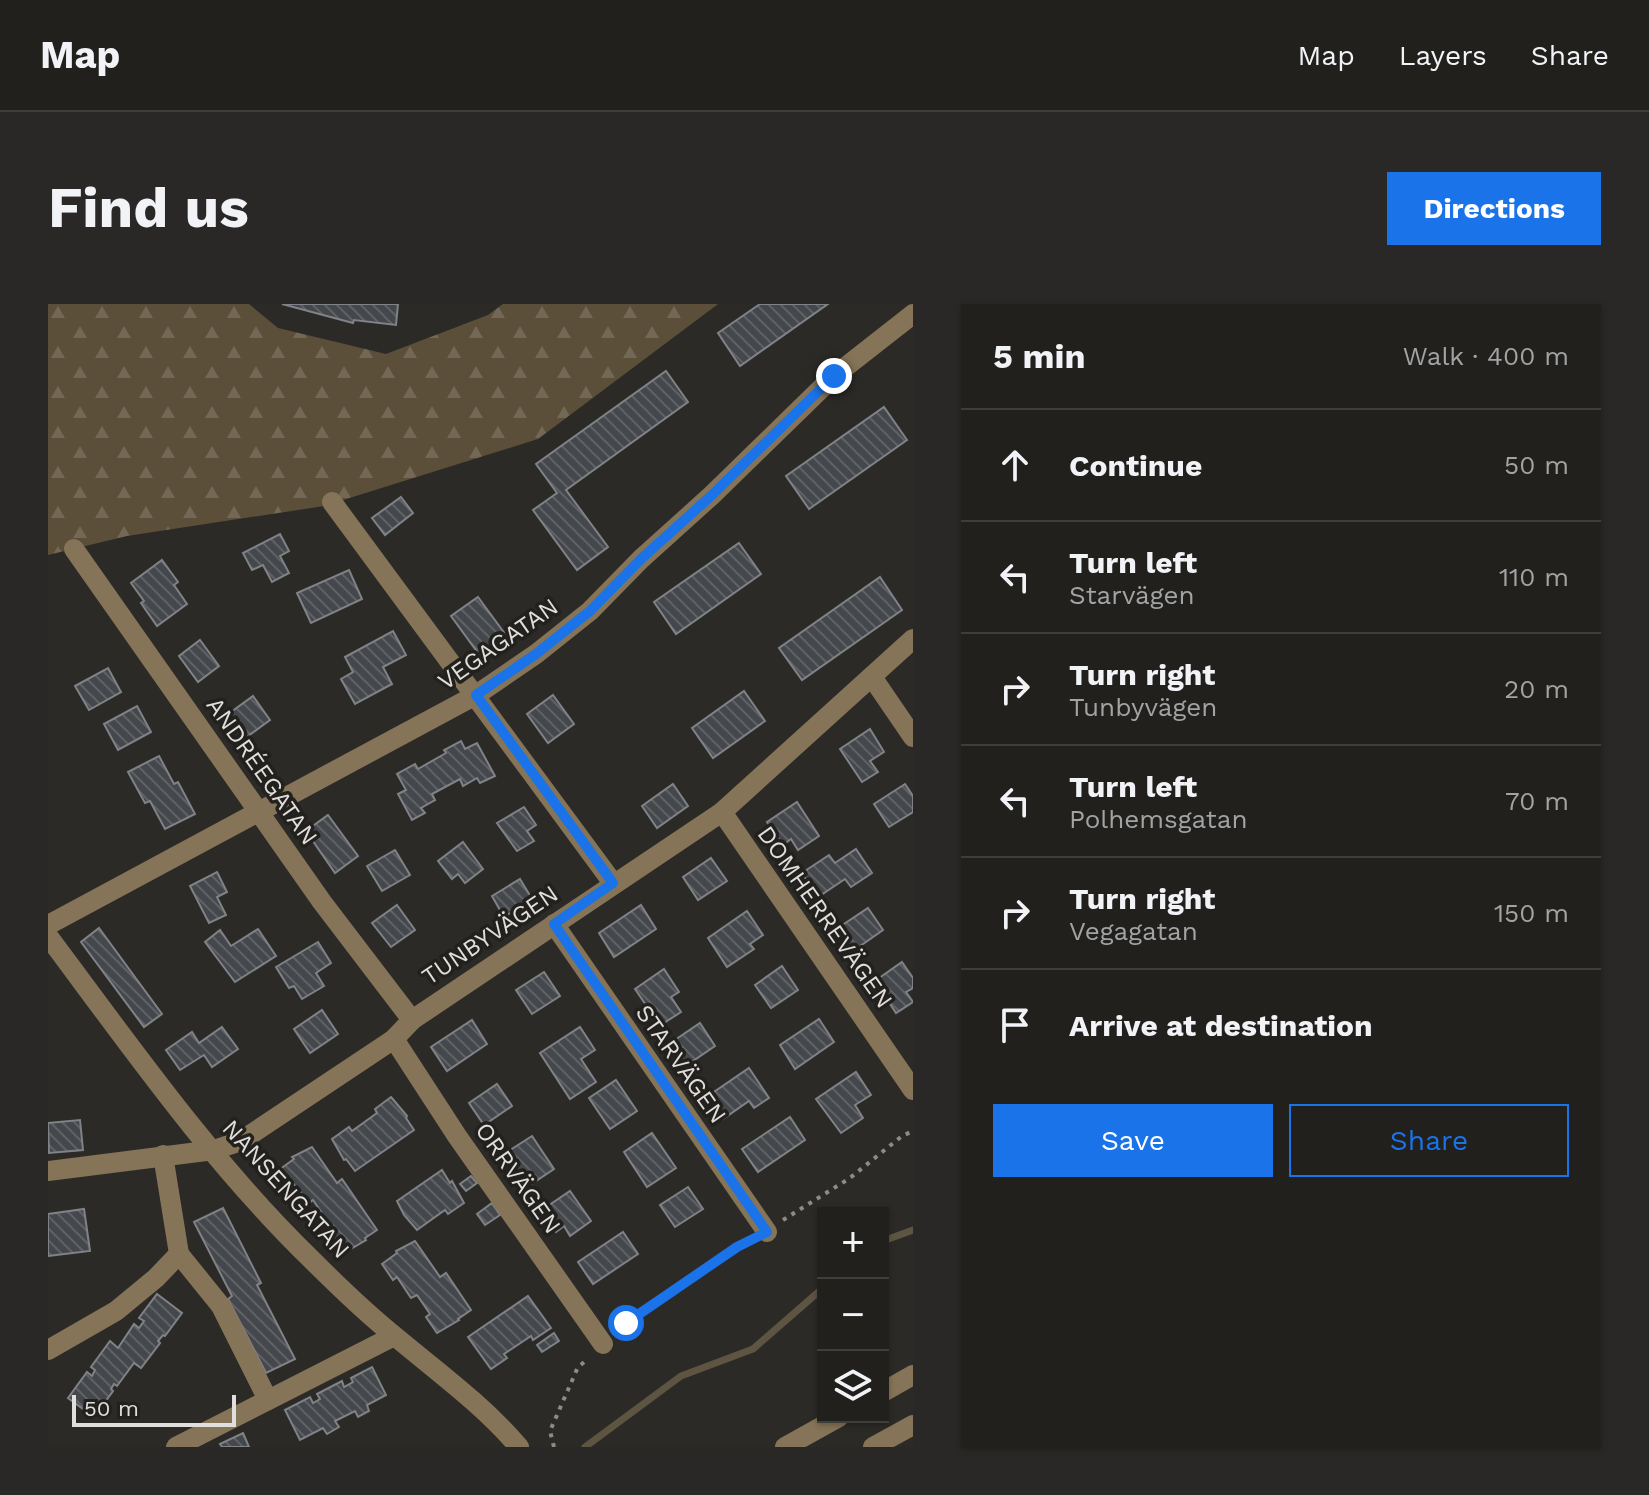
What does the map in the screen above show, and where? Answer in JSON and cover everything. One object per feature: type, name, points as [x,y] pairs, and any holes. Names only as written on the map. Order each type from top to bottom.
[{"type":"street","name":"VEGAGATAN","points":[[48,925],[476,695],[536,654],[590,611],[834,376],[913,314]]},
{"type":"street","points":[[332,502],[613,883]]},
{"type":"street","name":"ANDRÉEGATAN","points":[[74,549],[322,902],[412,1020]]},
{"type":"street","name":"TUNBYVÄGEN","points":[[48,1171],[214,1150],[241,1141],[394,1039],[412,1020],[722,812],[913,639]]},
{"type":"street","points":[[872,677],[913,737]]},
{"type":"street","name":"DOMHERREVÄGEN","points":[[722,812],[913,1090]]},
{"type":"street","name":"STARVÄGEN","points":[[554,924],[767,1232]]},
{"type":"street","name":"NANSENGATAN","points":[[48,936],[141,1061],[260,1206],[311,1259],[394,1336],[497,1421],[519,1447]]},
{"type":"street","name":"ORRVÄGEN","points":[[394,1039],[457,1136],[603,1344]]},
{"type":"street","points":[[163,1155],[179,1254],[221,1306],[268,1400]]},
{"type":"street","points":[[48,1350],[116,1311],[179,1254]]},
{"type":"street","points":[[176,1447],[394,1336]]},
{"type":"street","points":[[889,1389],[913,1375]]},
{"type":"street","points":[[785,1447],[828,1423]]},
{"type":"street","points":[[873,1447],[913,1425]]},
{"type":"path","points":[[554,1447],[550,1431],[578,1367],[626,1323],[737,1247],[767,1232],[850,1178],[902,1136],[913,1131]]},
{"type":"green space","points":[[48,304],[249,304],[278,328],[386,354],[488,315],[503,304],[718,304],[538,439],[324,506],[127,536],[48,555]]},
{"type":"building","points":[[282,304],[398,304],[396,325],[354,320],[353,323]]},
{"type":"building","points":[[760,304],[828,304],[740,366],[718,333]]},
{"type":"building","points":[[666,371],[688,402],[566,490],[608,547],[577,570],[533,510],[557,493],[536,464]]},
{"type":"building","points":[[884,407],[907,440],[809,509],[786,476]]},
{"type":"building","points":[[401,497],[413,513],[385,535],[372,518]]},
{"type":"building","points":[[280,534],[289,551],[280,556],[289,573],[272,582],[263,565],[252,570],[243,553]]},
{"type":"building","points":[[739,543],[761,574],[676,634],[654,602]]},
{"type":"building","points":[[162,560],[178,582],[174,585],[187,604],[157,626],[131,583]]},
{"type":"building","points":[[349,570],[362,599],[311,623],[297,593]]},
{"type":"building","points":[[880,577],[902,610],[802,680],[779,648]]},
{"type":"building","points":[[478,597],[508,638],[481,657],[451,616]]},
{"type":"building","points":[[393,631],[406,655],[383,667],[392,684],[355,704],[341,679],[353,672],[345,657]]},
{"type":"building","points":[[200,640],[219,666],[198,682],[179,656]]},
{"type":"building","points":[[108,668],[121,692],[89,710],[75,686]]},
{"type":"building","points":[[744,691],[765,721],[713,758],[692,728]]},
{"type":"building","points":[[553,695],[574,724],[548,743],[527,714]]},
{"type":"building","points":[[253,696],[270,720],[244,739],[227,715]]},
{"type":"building","points":[[137,706],[151,732],[118,750],[104,724]]},
{"type":"building","points":[[870,729],[884,752],[870,761],[878,772],[862,782],[840,749]]},
{"type":"building","points":[[461,741],[465,749],[477,743],[495,776],[480,783],[477,778],[463,786],[460,779],[432,794],[435,800],[421,808],[425,813],[412,820],[398,794],[406,790],[397,774],[415,764],[418,769]]},
{"type":"building","points":[[159,756],[174,784],[178,782],[195,814],[165,829],[150,801],[145,803],[128,772]]},
{"type":"building","points":[[673,784],[688,806],[657,828],[642,806]]},
{"type":"building","points":[[905,784],[913,796],[913,812],[889,827],[874,804]]},
{"type":"building","points":[[797,802],[819,836],[798,850],[791,839],[783,845],[767,822]]},
{"type":"building","points":[[524,807],[536,825],[527,831],[534,841],[517,851],[497,823]]},
{"type":"building","points":[[328,815],[358,856],[335,873],[306,831]]},
{"type":"building","points":[[463,842],[483,869],[465,883],[458,874],[452,879],[438,861]]},
{"type":"building","points":[[856,849],[872,873],[851,887],[845,879],[818,897],[802,873],[829,855],[835,863]]},
{"type":"building","points":[[395,850],[410,875],[382,891],[367,866]]},
{"type":"building","points":[[711,858],[727,881],[698,900],[683,877]]},
{"type":"building","points":[[217,872],[227,892],[217,897],[226,915],[209,923],[190,886]]},
{"type":"building","points":[[520,879],[532,899],[504,917],[492,896]]},
{"type":"building","points":[[397,905],[415,930],[391,947],[372,923]]},
{"type":"building","points":[[641,905],[656,929],[614,957],[599,933]]},
{"type":"building","points":[[868,908],[883,930],[853,951],[838,928]]},
{"type":"building","points":[[747,911],[763,935],[750,944],[754,949],[727,967],[708,938]]},
{"type":"building","points":[[99,928],[162,1014],[144,1027],[81,942]]},
{"type":"building","points":[[258,929],[276,956],[235,982],[205,942],[220,930],[231,946]]},
{"type":"building","points":[[318,942],[331,963],[316,973],[324,986],[302,999],[294,986],[289,988],[276,967]]},
{"type":"building","points":[[902,962],[913,978],[913,988],[906,992],[913,1002],[896,1013],[875,981]]},
{"type":"building","points":[[782,966],[798,990],[771,1008],[755,985]]},
{"type":"building","points":[[664,969],[679,992],[671,997],[681,1012],[664,1023],[654,1009],[650,1011],[635,989]]},
{"type":"building","points":[[544,972],[560,996],[532,1014],[516,990]]},
{"type":"building","points":[[322,1010],[338,1034],[310,1053],[294,1029]]},
{"type":"building","points":[[819,1019],[834,1042],[795,1069],[780,1045]]},
{"type":"building","points":[[472,1020],[487,1044],[447,1071],[431,1047]]},
{"type":"building","points":[[700,1023],[715,1046],[687,1065],[672,1042]]},
{"type":"building","points":[[222,1027],[238,1049],[212,1067],[204,1055],[180,1070],[166,1050],[192,1032],[199,1043]]},
{"type":"building","points":[[580,1027],[595,1050],[581,1059],[596,1082],[570,1099],[540,1053]]},
{"type":"building","points":[[749,1068],[769,1098],[754,1108],[749,1101],[723,1119],[708,1096]]},
{"type":"building","points":[[856,1072],[871,1095],[855,1105],[863,1118],[841,1133],[816,1099]]},
{"type":"building","points":[[616,1080],[637,1111],[610,1129],[589,1098]]},
{"type":"building","points":[[497,1084],[512,1106],[484,1125],[469,1103]]},
{"type":"building","points":[[391,1097],[414,1130],[355,1171],[344,1160],[332,1139],[349,1127],[352,1131],[377,1113],[375,1109]]},
{"type":"building","points":[[790,1117],[805,1140],[758,1172],[742,1149]]},
{"type":"building","points":[[80,1120],[83,1150],[49,1153],[48,1123]]},
{"type":"building","points":[[652,1133],[676,1168],[647,1187],[624,1152]]},
{"type":"building","points":[[532,1136],[554,1169],[533,1183],[527,1174],[520,1178],[504,1154]]},
{"type":"building","points":[[312,1147],[337,1183],[342,1179],[377,1230],[344,1253],[333,1236],[336,1234],[313,1200],[308,1204],[279,1170],[294,1159],[292,1157]]},
{"type":"building","points":[[442,1170],[464,1203],[448,1214],[445,1210],[417,1230],[397,1201]]},
{"type":"building","points":[[471,1176],[477,1183],[466,1191],[460,1184]]},
{"type":"building","points":[[688,1187],[703,1209],[675,1227],[660,1205]]},
{"type":"building","points":[[570,1191],[591,1221],[570,1236],[564,1226],[556,1232],[542,1210]]},
{"type":"building","points":[[492,1203],[500,1215],[485,1225],[477,1214]]},
{"type":"building","points":[[223,1208],[261,1283],[257,1285],[295,1359],[266,1373],[228,1299],[232,1296],[194,1222]]},
{"type":"building","points":[[84,1209],[90,1251],[48,1256],[48,1214]]},
{"type":"building","points":[[623,1232],[638,1254],[593,1284],[578,1262]]},
{"type":"building","points":[[415,1241],[440,1277],[446,1273],[471,1310],[437,1333],[426,1317],[430,1314],[417,1295],[411,1298],[397,1277],[393,1280],[382,1264],[396,1251]]},
{"type":"building","points":[[157,1294],[182,1313],[158,1341],[160,1343],[141,1368],[134,1363],[117,1386],[114,1384],[113,1391],[94,1417],[68,1398],[87,1372],[92,1376],[95,1370],[91,1367],[110,1341],[118,1348],[134,1324],[139,1328],[144,1321],[139,1318]]},
{"type":"building","points":[[528,1296],[551,1328],[533,1340],[531,1336],[504,1354],[507,1358],[491,1369],[468,1337]]},
{"type":"building","points":[[554,1333],[559,1341],[542,1352],[537,1345]]},
{"type":"building","points":[[372,1367],[386,1395],[367,1405],[369,1411],[358,1417],[355,1411],[335,1421],[339,1427],[327,1434],[323,1428],[300,1440],[285,1410],[310,1397],[313,1403],[320,1399],[317,1394],[342,1381],[344,1387],[353,1382],[351,1378]]},
{"type":"building","points":[[243,1433],[249,1447],[222,1447],[220,1444]]},
{"type":"waterway","points":[[889,1239],[913,1230]]},
{"type":"waterway","points":[[585,1447],[681,1376],[753,1349],[817,1293]]},
{"type":"route","points":[[626,1323],[737,1247],[767,1232],[554,924],[613,883],[476,695],[536,654],[590,611],[834,376]]}]
